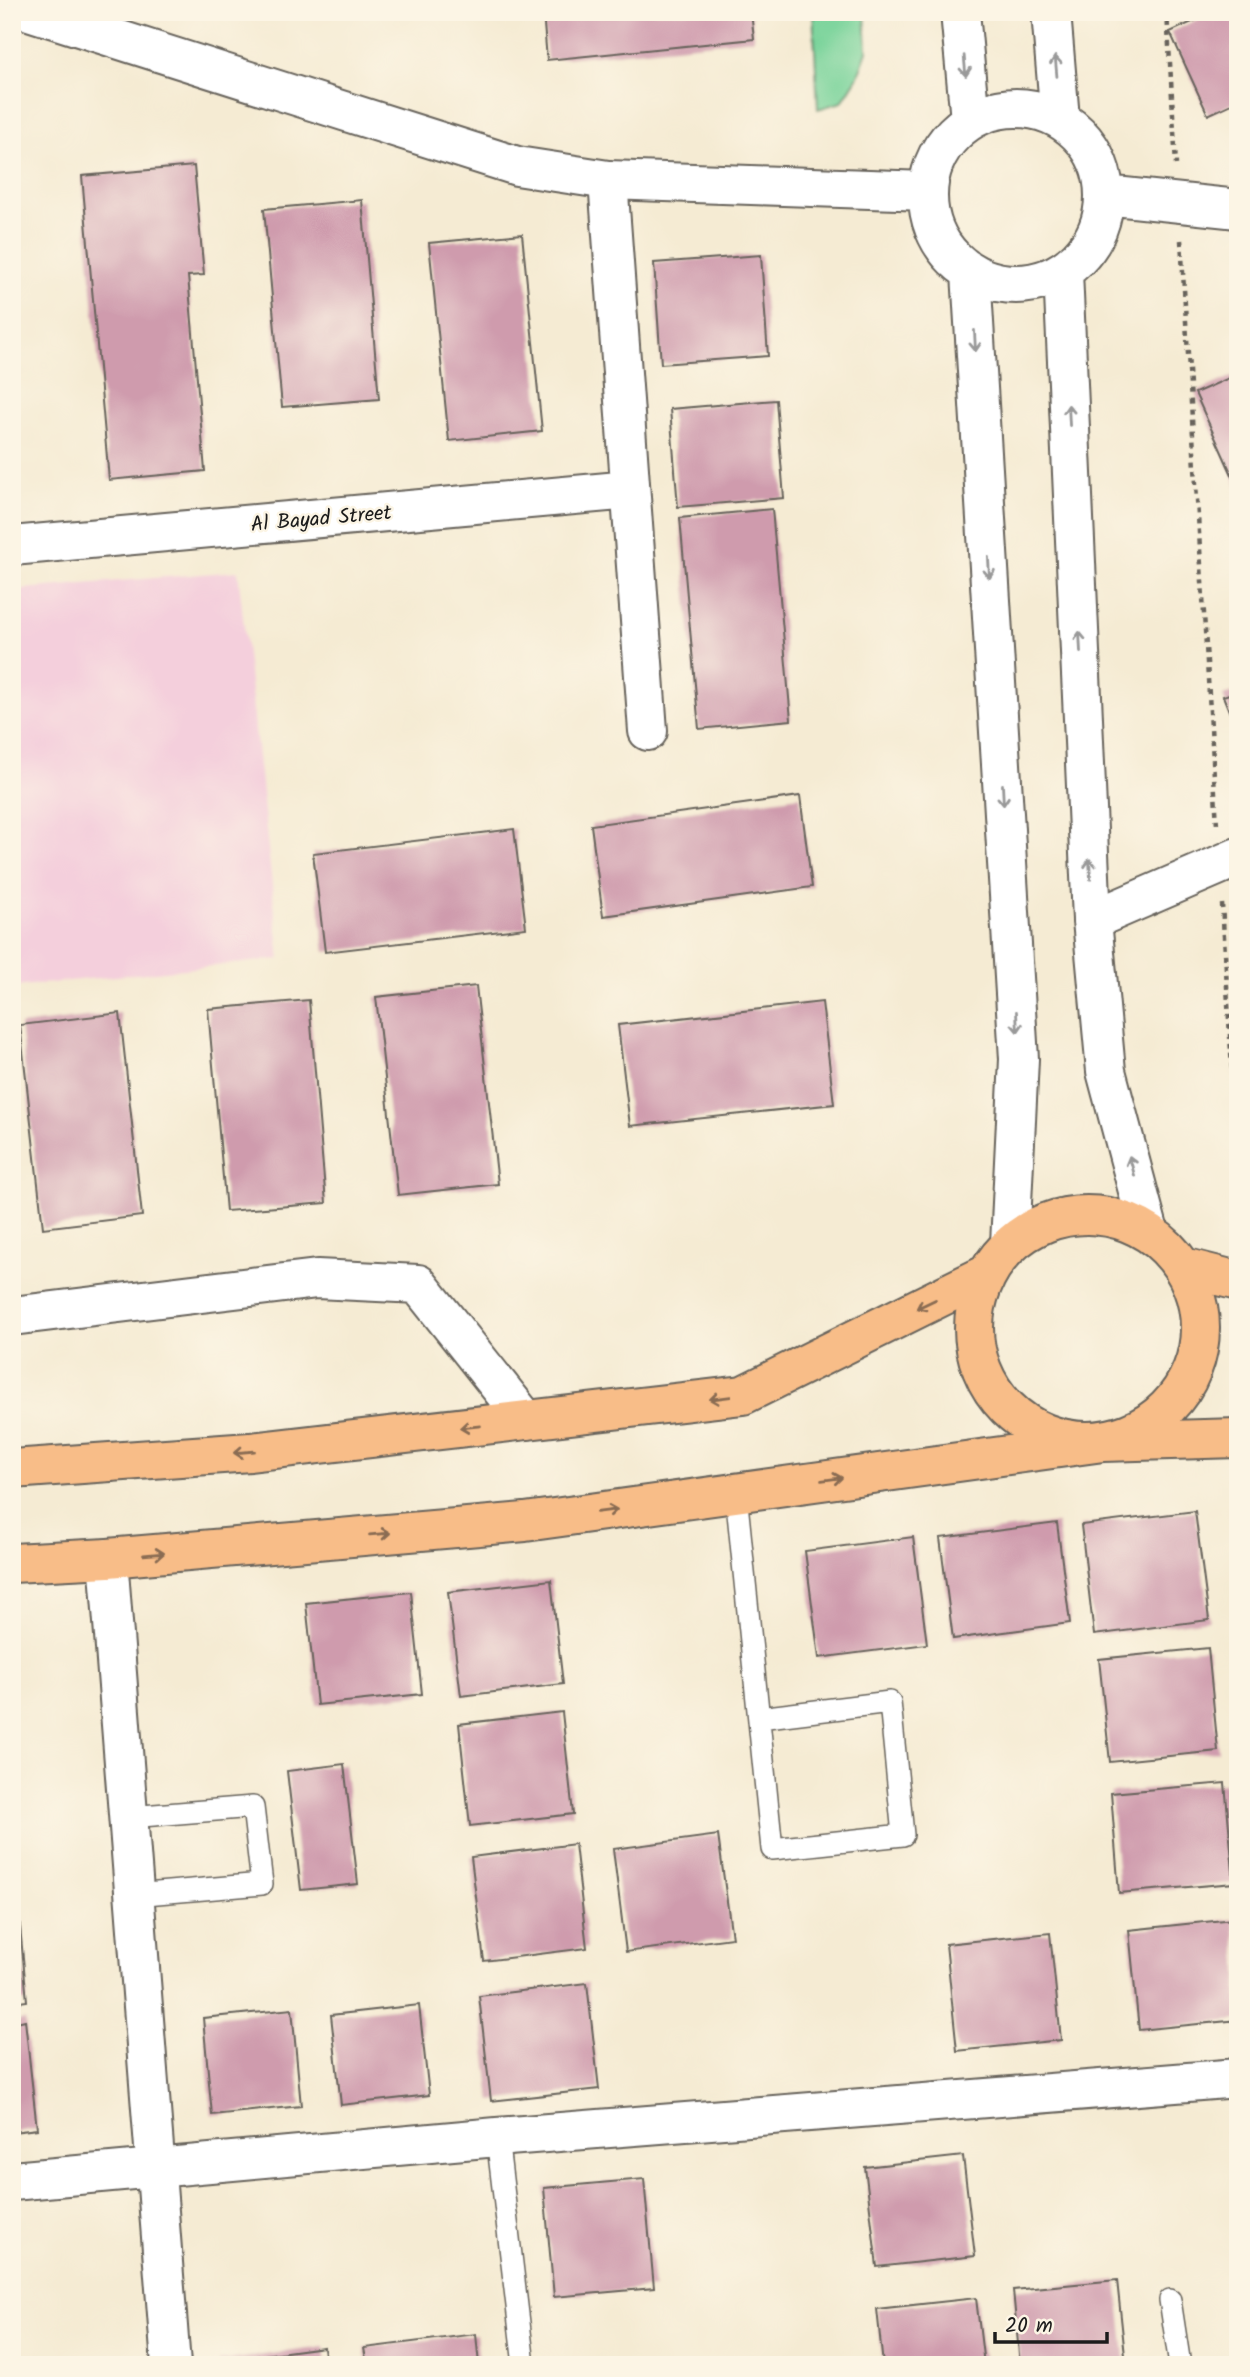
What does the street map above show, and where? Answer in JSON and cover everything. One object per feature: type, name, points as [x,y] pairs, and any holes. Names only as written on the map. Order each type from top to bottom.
[{"type":"main road","points":[[12,1563],[108,1558],[525,1522],[1103,1442],[1139,1431],[1170,1408],[1191,1376],[1201,1339],[1198,1301],[1183,1267],[1168,1248],[1149,1232],[1115,1217],[1077,1214],[1041,1224],[1010,1244],[987,1274],[975,1308],[975,1343],[985,1378],[1005,1408],[1033,1430],[1068,1441],[1103,1442],[1238,1438]]},
{"type":"main road","points":[[1183,1267],[1238,1281]]},
{"type":"main road","points":[[12,1469],[250,1452],[743,1395],[987,1274]]},
{"type":"street","points":[[32,12],[517,166],[608,180],[927,191]]},
{"type":"street","points":[[960,12],[970,120]]},
{"type":"street","points":[[1051,12],[1060,119]]},
{"type":"street","points":[[1015,107],[1038,110],[1060,119],[1084,138],[1099,164],[1105,195],[1100,225],[1086,251],[1062,272],[1041,282],[1017,285],[993,282],[971,273],[951,258],[938,238],[929,215],[927,191],[934,163],[948,138],[970,120],[991,111],[1015,107]]},
{"type":"street","points":[[608,180],[648,731]]},
{"type":"street","points":[[1105,195],[1238,209]]},
{"type":"street","points":[[1062,272],[1093,920],[1106,1071],[1149,1232]]},
{"type":"street","points":[[971,273],[1019,1059],[1010,1244]]},
{"type":"street","name":"Al Bayad Street","points":[[12,546],[630,490]]},
{"type":"street","points":[[1093,920],[1229,860]]},
{"type":"street","points":[[12,1316],[317,1279],[418,1283],[526,1420]]},
{"type":"street","points":[[108,1558],[171,2365]]},
{"type":"street","points":[[12,2181],[497,2137],[1238,2078]]},
{"type":"lane","points":[[736,1493],[772,1849],[903,1835],[890,1702],[759,1718]]},
{"type":"lane","points":[[129,1817],[253,1807],[262,1884],[134,1895]]},
{"type":"lane","points":[[497,2137],[524,2365]]},
{"type":"lane","points":[[1170,2300],[1180,2365]]},
{"type":"path","points":[[1167,12],[1229,860],[1234,1102],[1238,1104]]},
{"type":"shaded area","points":[[238,571],[280,959],[12,987],[12,590]]},
{"type":"green space","points":[[813,12],[865,12],[867,51],[857,78],[842,102],[818,109]]},
{"type":"building","points":[[543,12],[751,12],[754,39],[547,60]]},
{"type":"building","points":[[1214,12],[1238,12],[1238,101],[1208,115],[1170,32]]},
{"type":"building","points":[[194,166],[204,275],[188,276],[205,471],[109,480],[82,176]]},
{"type":"building","points":[[362,200],[379,399],[282,407],[264,209]]},
{"type":"building","points":[[522,234],[542,431],[449,441],[429,243]]},
{"type":"building","points":[[761,255],[768,356],[661,364],[654,263]]},
{"type":"building","points":[[1238,374],[1238,488],[1195,393]]},
{"type":"building","points":[[776,400],[784,498],[678,507],[670,409]]},
{"type":"building","points":[[772,509],[791,720],[699,729],[680,518]]},
{"type":"building","points":[[1238,691],[1238,733],[1223,696]]},
{"type":"building","points":[[800,796],[812,887],[603,916],[591,825]]},
{"type":"building","points":[[514,829],[526,928],[325,952],[313,853]]},
{"type":"building","points":[[476,986],[498,1184],[398,1195],[376,997]]},
{"type":"building","points":[[309,1000],[326,1203],[226,1211],[208,1009]]},
{"type":"building","points":[[822,1002],[834,1104],[630,1126],[618,1025]]},
{"type":"building","points":[[120,1013],[142,1216],[43,1228],[20,1025]]},
{"type":"building","points":[[1195,1511],[1209,1620],[1094,1635],[1081,1525]]},
{"type":"building","points":[[1057,1523],[1070,1623],[953,1639],[940,1538]]},
{"type":"building","points":[[913,1537],[927,1644],[819,1658],[805,1551]]},
{"type":"building","points":[[551,1580],[563,1684],[461,1696],[448,1592]]},
{"type":"building","points":[[411,1592],[422,1694],[317,1705],[306,1603]]},
{"type":"building","points":[[1208,1648],[1218,1751],[1110,1762],[1099,1659]]},
{"type":"building","points":[[562,1712],[573,1814],[470,1826],[459,1724]]},
{"type":"building","points":[[344,1764],[358,1884],[301,1890],[287,1771]]},
{"type":"building","points":[[1225,1783],[1234,1883],[1119,1893],[1111,1793]]},
{"type":"building","points":[[718,1835],[732,1938],[626,1952],[613,1849]]},
{"type":"building","points":[[12,1838],[18,1870],[12,1871]]},
{"type":"building","points":[[575,1844],[587,1948],[484,1961],[471,1857]]},
{"type":"building","points":[[12,1894],[17,1894],[27,2001],[12,2003]]},
{"type":"building","points":[[1233,1919],[1238,1962],[1238,2020],[1139,2030],[1129,1930]]},
{"type":"building","points":[[1050,1933],[1061,2040],[957,2051],[946,1944]]},
{"type":"building","points":[[587,1983],[599,2089],[491,2101],[479,1996]]},
{"type":"building","points":[[419,2005],[429,2095],[341,2105],[331,2015]]},
{"type":"building","points":[[292,2009],[301,2106],[212,2115],[203,2018]]},
{"type":"building","points":[[25,2020],[37,2129],[12,2132],[12,2023]]},
{"type":"building","points":[[963,2156],[975,2256],[877,2267],[865,2167]]},
{"type":"building","points":[[644,2179],[654,2288],[554,2297],[544,2188]]},
{"type":"building","points":[[1117,2280],[1126,2365],[1020,2365],[1013,2290]]},
{"type":"building","points":[[976,2298],[984,2365],[883,2365],[877,2309]]},
{"type":"building","points":[[476,2334],[479,2365],[367,2365],[364,2348]]},
{"type":"building","points":[[324,2347],[326,2365],[219,2365],[219,2361]]}]
